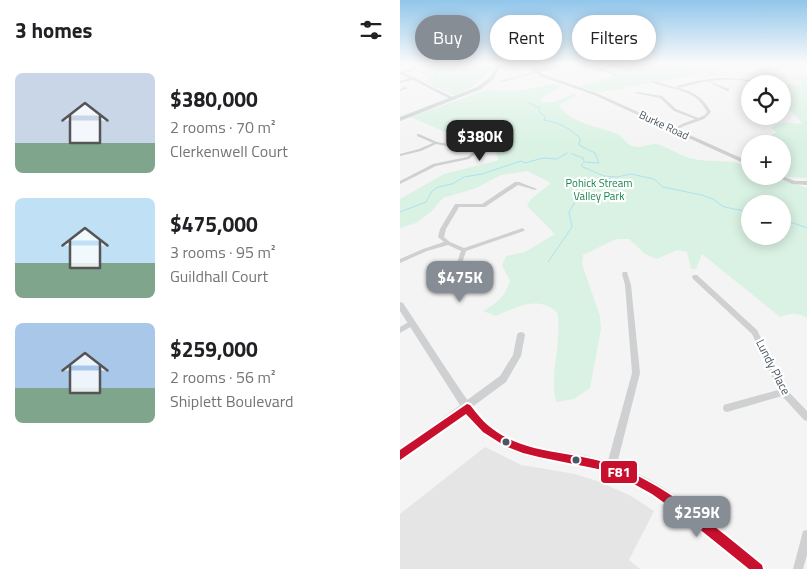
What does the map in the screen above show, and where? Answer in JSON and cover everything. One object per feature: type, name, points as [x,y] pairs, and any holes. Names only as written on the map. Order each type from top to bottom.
[{"type":"main road","points":[[400,118],[453,99],[473,90]]},
{"type":"street","points":[[432,90],[453,99]]},
{"type":"street","name":"Burke Road","points":[[584,90],[741,160]]},
{"type":"street","points":[[674,130],[696,122],[708,115],[708,108],[695,95],[683,90]]},
{"type":"street","points":[[637,93],[661,97],[675,110],[698,120]]},
{"type":"street","points":[[400,183],[435,165],[468,158],[475,153],[470,149],[436,143],[418,135]]},
{"type":"street","points":[[400,155],[420,150],[436,143]]},
{"type":"street","points":[[400,147],[412,152]]},
{"type":"street","points":[[791,182],[807,183]]},
{"type":"street","points":[[522,230],[464,250],[448,243],[441,236],[457,205],[483,206],[517,183],[535,189]]},
{"type":"street","points":[[400,261],[425,250],[448,243]]},
{"type":"street","points":[[457,287],[454,280],[464,250]]},
{"type":"street","points":[[611,468],[636,373],[629,295],[625,274]]},
{"type":"street","name":"Lundy Place","points":[[695,277],[755,332],[783,392],[807,417]]},
{"type":"street","points":[[400,305],[467,408],[482,425],[508,444],[536,453],[592,462],[611,468],[666,498],[758,569]]},
{"type":"street","points":[[400,330],[412,323]]},
{"type":"street","points":[[400,455],[467,408],[499,382],[508,373],[517,356],[521,335]]},
{"type":"street","points":[[727,408],[783,392]]},
{"type":"street","points":[[798,569],[807,535]]},
{"type":"shaded area","points":[[485,447],[521,465],[575,474],[600,482],[631,496],[654,511],[629,560],[640,569],[400,569],[400,514]]},
{"type":"green space","points":[[442,90],[466,90],[455,95]]},
{"type":"green space","name":"Pohick Stream Valley Park","points":[[487,90],[555,90],[540,99],[541,102],[555,102],[575,93],[576,96],[559,105],[564,111],[585,124],[619,135],[632,146],[638,147],[655,144],[694,159],[741,164],[741,185],[791,185],[791,183],[807,188],[807,318],[793,314],[780,317],[702,254],[696,269],[691,269],[687,252],[677,250],[657,259],[645,254],[629,239],[616,239],[583,255],[582,264],[600,316],[601,329],[590,388],[574,399],[556,402],[554,379],[558,335],[557,312],[542,304],[534,303],[519,306],[496,316],[483,311],[500,299],[508,287],[510,281],[502,265],[506,256],[525,252],[555,234],[527,206],[531,199],[551,183],[527,171],[501,175],[476,188],[443,198],[432,211],[416,223],[400,228],[400,199],[444,174],[499,160],[493,146],[487,142],[455,136],[410,117]]},
{"type":"green space","points":[[588,90],[616,90],[597,93]]},
{"type":"green space","points":[[791,90],[807,90],[807,178],[791,177],[791,135],[772,135],[777,132],[771,128],[776,125],[802,124],[791,112]]},
{"type":"waterway","points":[[529,103],[540,108],[539,111],[545,117],[544,120],[568,128],[580,138],[579,145],[595,153],[599,163],[584,162],[581,165],[583,167],[604,176],[617,177],[631,174],[654,179],[663,187],[702,195],[713,199],[724,207],[741,210]]},
{"type":"waterway","points":[[400,212],[426,202],[432,191],[438,187],[452,184],[464,177],[482,174],[521,161],[525,163],[543,158],[557,159],[567,153]]},
{"type":"waterway","points":[[572,154],[583,158],[584,161]]},
{"type":"waterway","points":[[602,181],[611,178]]},
{"type":"waterway","points":[[581,197],[597,183]]},
{"type":"waterway","points":[[548,262],[572,227],[569,212],[575,202]]},
{"type":"waterway","points":[[791,222],[807,228]]},
{"type":"transit line","name":"F81","points":[[467,408],[486,429],[508,443],[539,453],[603,466],[637,480],[691,515],[758,569]]},
{"type":"transit line","name":"F81","points":[[400,455],[467,408]]}]
